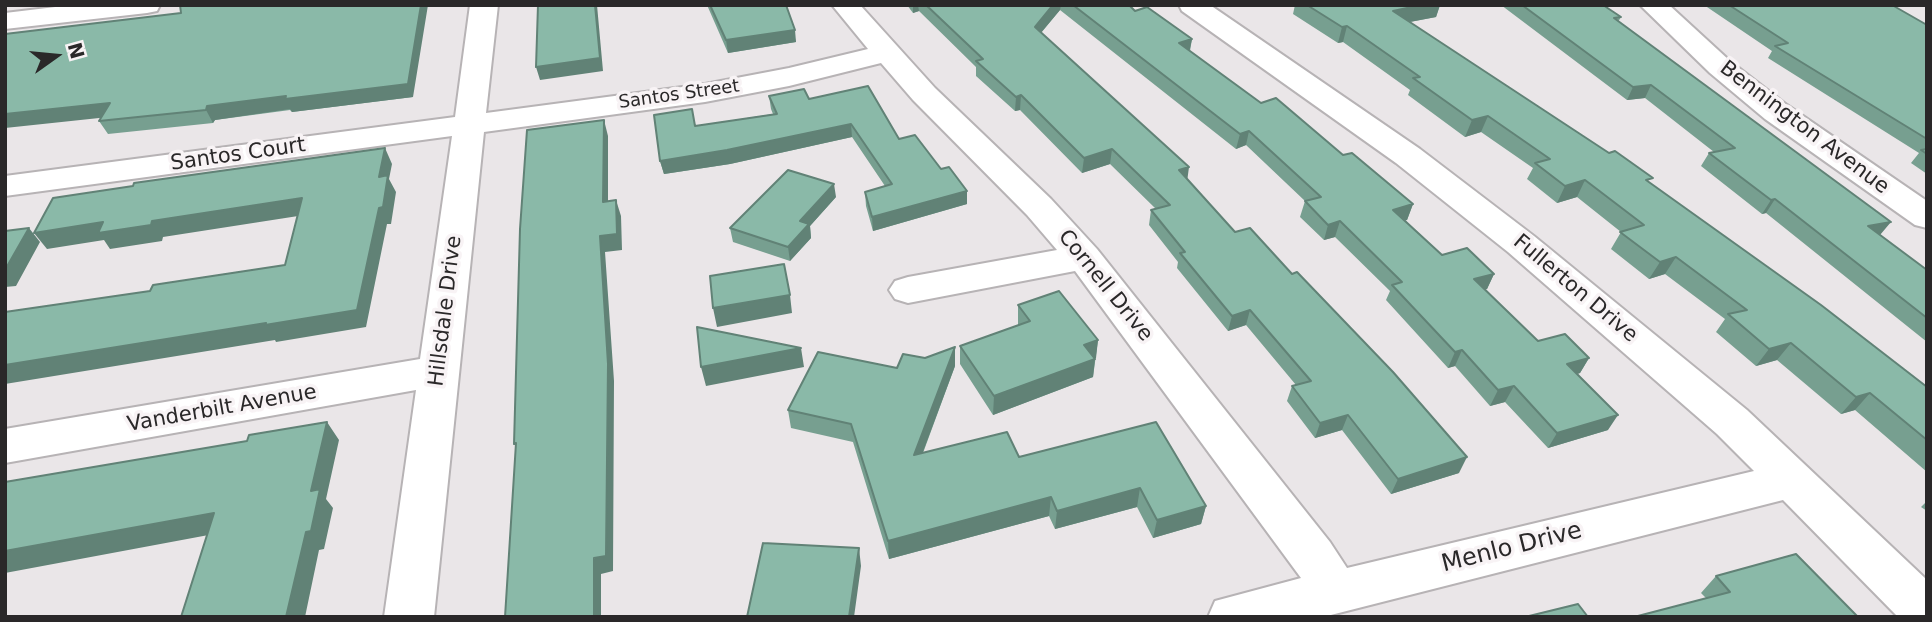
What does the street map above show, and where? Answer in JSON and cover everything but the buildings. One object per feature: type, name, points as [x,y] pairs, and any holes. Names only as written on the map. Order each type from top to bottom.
[{"type":"street","points":[[5,21],[147,5]]},
{"type":"street","name":"Hillsdale Drive","points":[[410,617],[484,5]]},
{"type":"street","name":"Cornell Drive","points":[[845,5],[886,53],[1039,207],[1084,257],[1313,556],[1335,592]]},
{"type":"street","name":"Bennington Avenue","points":[[1653,5],[1720,67],[1776,112],[1927,218]]},
{"type":"street","name":"Fullerton Drive","points":[[1203,7],[1408,156],[1521,244],[1732,422],[1927,612]]},
{"type":"street","name":"Santos Street","points":[[470,123],[739,87],[886,53]]},
{"type":"street","name":"Santos Court","points":[[5,186],[470,123]]},
{"type":"street","points":[[908,290],[1084,257]]},
{"type":"street","name":"Vanderbilt Avenue","points":[[5,446],[438,371]]},
{"type":"street","name":"Menlo Drive","points":[[1233,617],[1792,480]]}]
